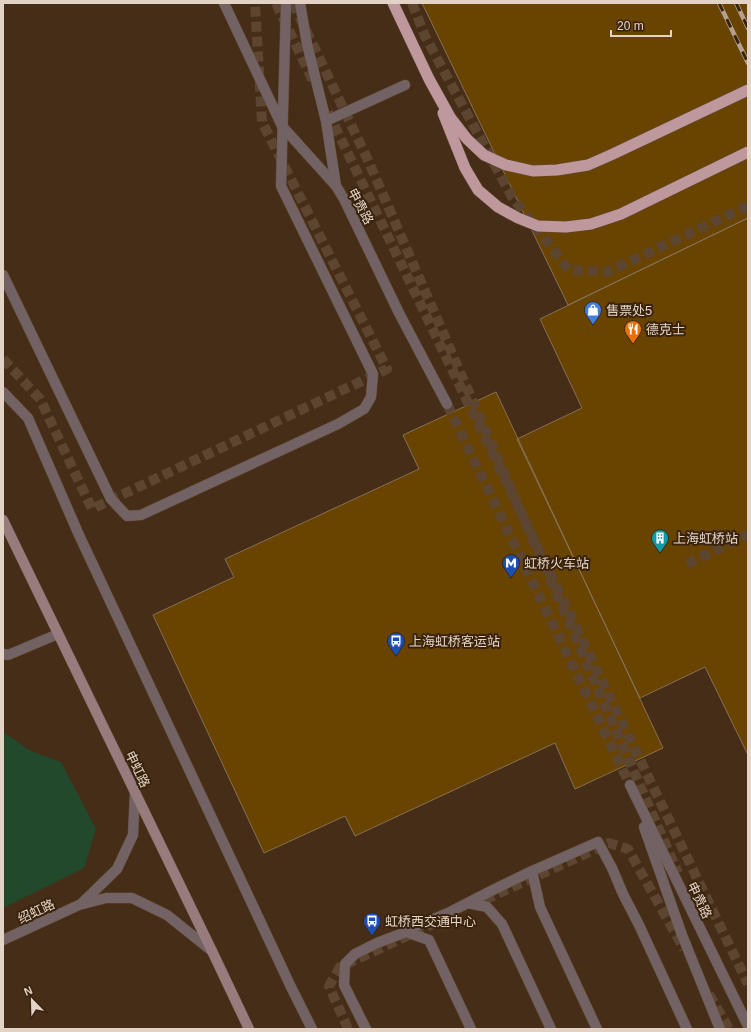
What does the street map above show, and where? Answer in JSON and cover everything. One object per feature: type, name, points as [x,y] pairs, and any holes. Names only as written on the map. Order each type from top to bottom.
[{"type":"highway","points":[[393,3],[429,79],[450,118],[467,139],[484,155],[506,165],[533,171],[557,170],[588,164],[613,154],[748,90]]},
{"type":"highway","points":[[429,79],[462,161],[478,190],[498,207],[518,218],[538,226],[566,227],[591,224],[621,214],[748,152]]},
{"type":"main road","name":"申虹路","points":[[3,520],[249,1029]]},
{"type":"street","points":[[224,3],[282,126],[336,186]]},
{"type":"street","points":[[3,275],[111,499],[127,516],[141,515],[338,424],[364,409],[372,397],[373,374],[281,186],[286,3]]},
{"type":"street","name":"申贵路","points":[[300,3],[307,44],[326,121],[336,186],[344,199],[399,313],[447,404]]},
{"type":"street","points":[[326,121],[405,85]]},
{"type":"street","points":[[3,392],[28,418],[83,542],[287,980],[312,1029]]},
{"type":"street","points":[[3,654],[8,655],[58,634]]},
{"type":"street","name":"申贵路","points":[[720,1029],[682,935],[630,785],[748,1026]]},
{"type":"street","points":[[79,905],[117,869],[133,835],[135,793]]},
{"type":"street","points":[[366,1029],[344,985],[345,964],[355,954],[450,912],[532,871],[598,842],[612,868],[688,1029]]},
{"type":"street","points":[[532,871],[540,907],[597,1029]]},
{"type":"street","points":[[79,905],[106,898],[132,898],[167,915],[212,950]]},
{"type":"street","points":[[468,903],[487,907],[502,924],[551,1029]]},
{"type":"street","name":"绍虹路","points":[[3,940],[79,905]]},
{"type":"street","points":[[406,932],[429,940],[471,1029]]},
{"type":"green space","points":[[3,732],[31,751],[61,762],[96,829],[84,868],[3,908]]},
{"type":"building","points":[[422,3],[748,3],[748,218],[568,305]]},
{"type":"building","name":"上海虹桥站","points":[[748,218],[748,755],[705,667],[640,698],[517,439],[582,408],[540,319]]},
{"type":"building","name":"上海虹桥客运站","points":[[496,392],[663,748],[575,789],[555,743],[355,836],[345,816],[264,853],[153,615],[234,577],[225,559],[419,469],[403,435]]},
{"type":"tunnel","points":[[3,359],[40,399],[92,509],[387,369],[262,122],[255,3]]},
{"type":"tunnel","points":[[276,3],[314,83]]},
{"type":"tunnel","points":[[293,3],[367,158],[678,873]]},
{"type":"tunnel","points":[[412,3],[425,36],[512,197],[569,270],[607,272],[748,206]]},
{"type":"tunnel","points":[[328,112],[748,984]]},
{"type":"tunnel","points":[[447,404],[630,785]]},
{"type":"tunnel","points":[[687,564],[748,534]]},
{"type":"tunnel","points":[[471,906],[609,843],[628,849],[684,949]]},
{"type":"tunnel","points":[[348,1029],[329,986],[340,967],[435,923]]},
{"type":"tunnel","points":[[709,994],[729,1029]]},
{"type":"railway","points":[[719,3],[748,63]]},
{"type":"railway","points":[[736,3],[748,28]]},
{"type":"place","name":"售票处5","points":[[593,325]]},
{"type":"place","name":"德克士","points":[[633,344]]},
{"type":"place","name":"上海虹桥站","points":[[660,553]]},
{"type":"place","name":"虹桥火车站","points":[[511,578]]},
{"type":"place","name":"上海虹桥客运站","points":[[396,656]]},
{"type":"place","name":"虹桥西交通中心","points":[[372,936]]}]
